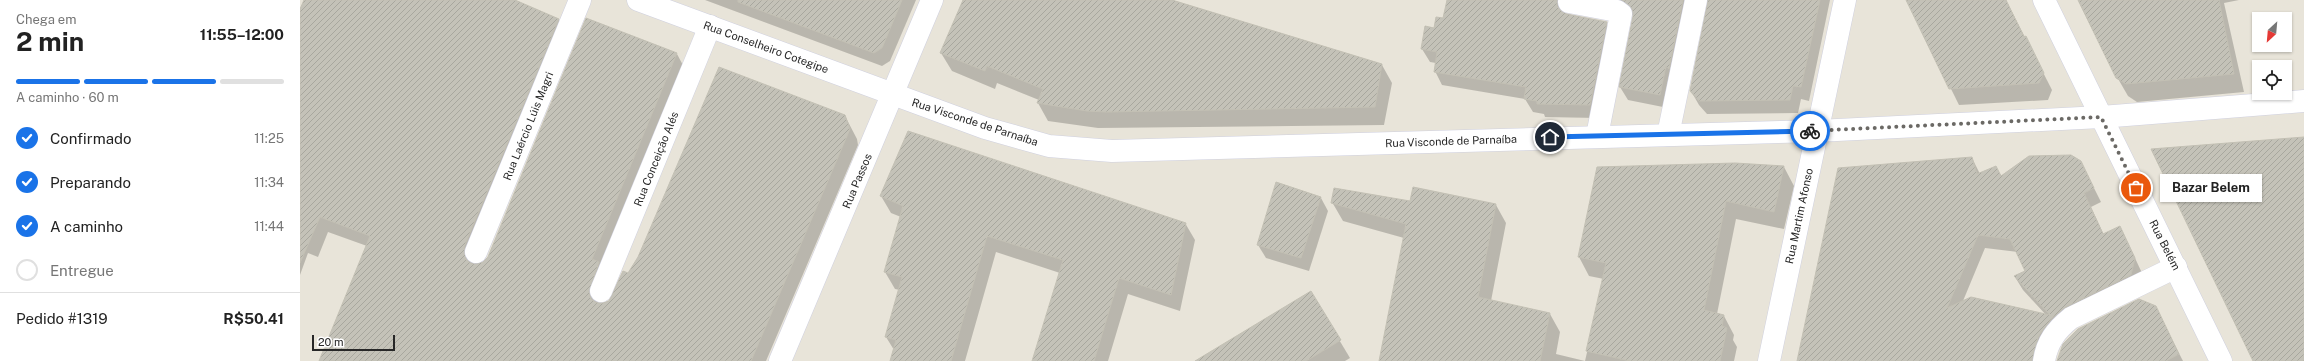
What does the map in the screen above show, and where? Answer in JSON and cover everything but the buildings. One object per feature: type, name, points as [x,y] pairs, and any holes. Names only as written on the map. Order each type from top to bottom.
[{"type":"street","name":"Rua Laércio Lúis Magri","points":[[476,252],[580,0]]},
{"type":"street","name":"Rua Conselheiro Cotegipe","points":[[638,0],[893,94]]},
{"type":"street","name":"Rua Passos","points":[[780,361],[932,0]]},
{"type":"street","points":[[1668,135],[1696,0]]},
{"type":"street","name":"Rua Martim Afonso","points":[[1769,361],[1845,0]]},
{"type":"street","name":"Rua Belém","points":[[2044,0],[2176,267],[2220,361]]},
{"type":"street","points":[[1569,2],[1617,11],[1621,14],[1597,136]]},
{"type":"street","name":"Rua Conceição Alés","points":[[601,291],[710,26]]},
{"type":"street","name":"Rua Visconde de Parnaíba","points":[[893,94],[985,128],[1049,146],[1112,151],[1597,136],[1817,131],[2101,117],[2304,101]]},
{"type":"street","points":[[2044,361],[2051,339],[2060,327],[2071,318],[2176,267]]},
{"type":"way so far","points":[[1810,131],[2101,117],[2136,188]]},
{"type":"place","name":"Bazar Belem","points":[[2136,188]]},
{"type":"route","points":[[1550,137],[1810,131]]}]
